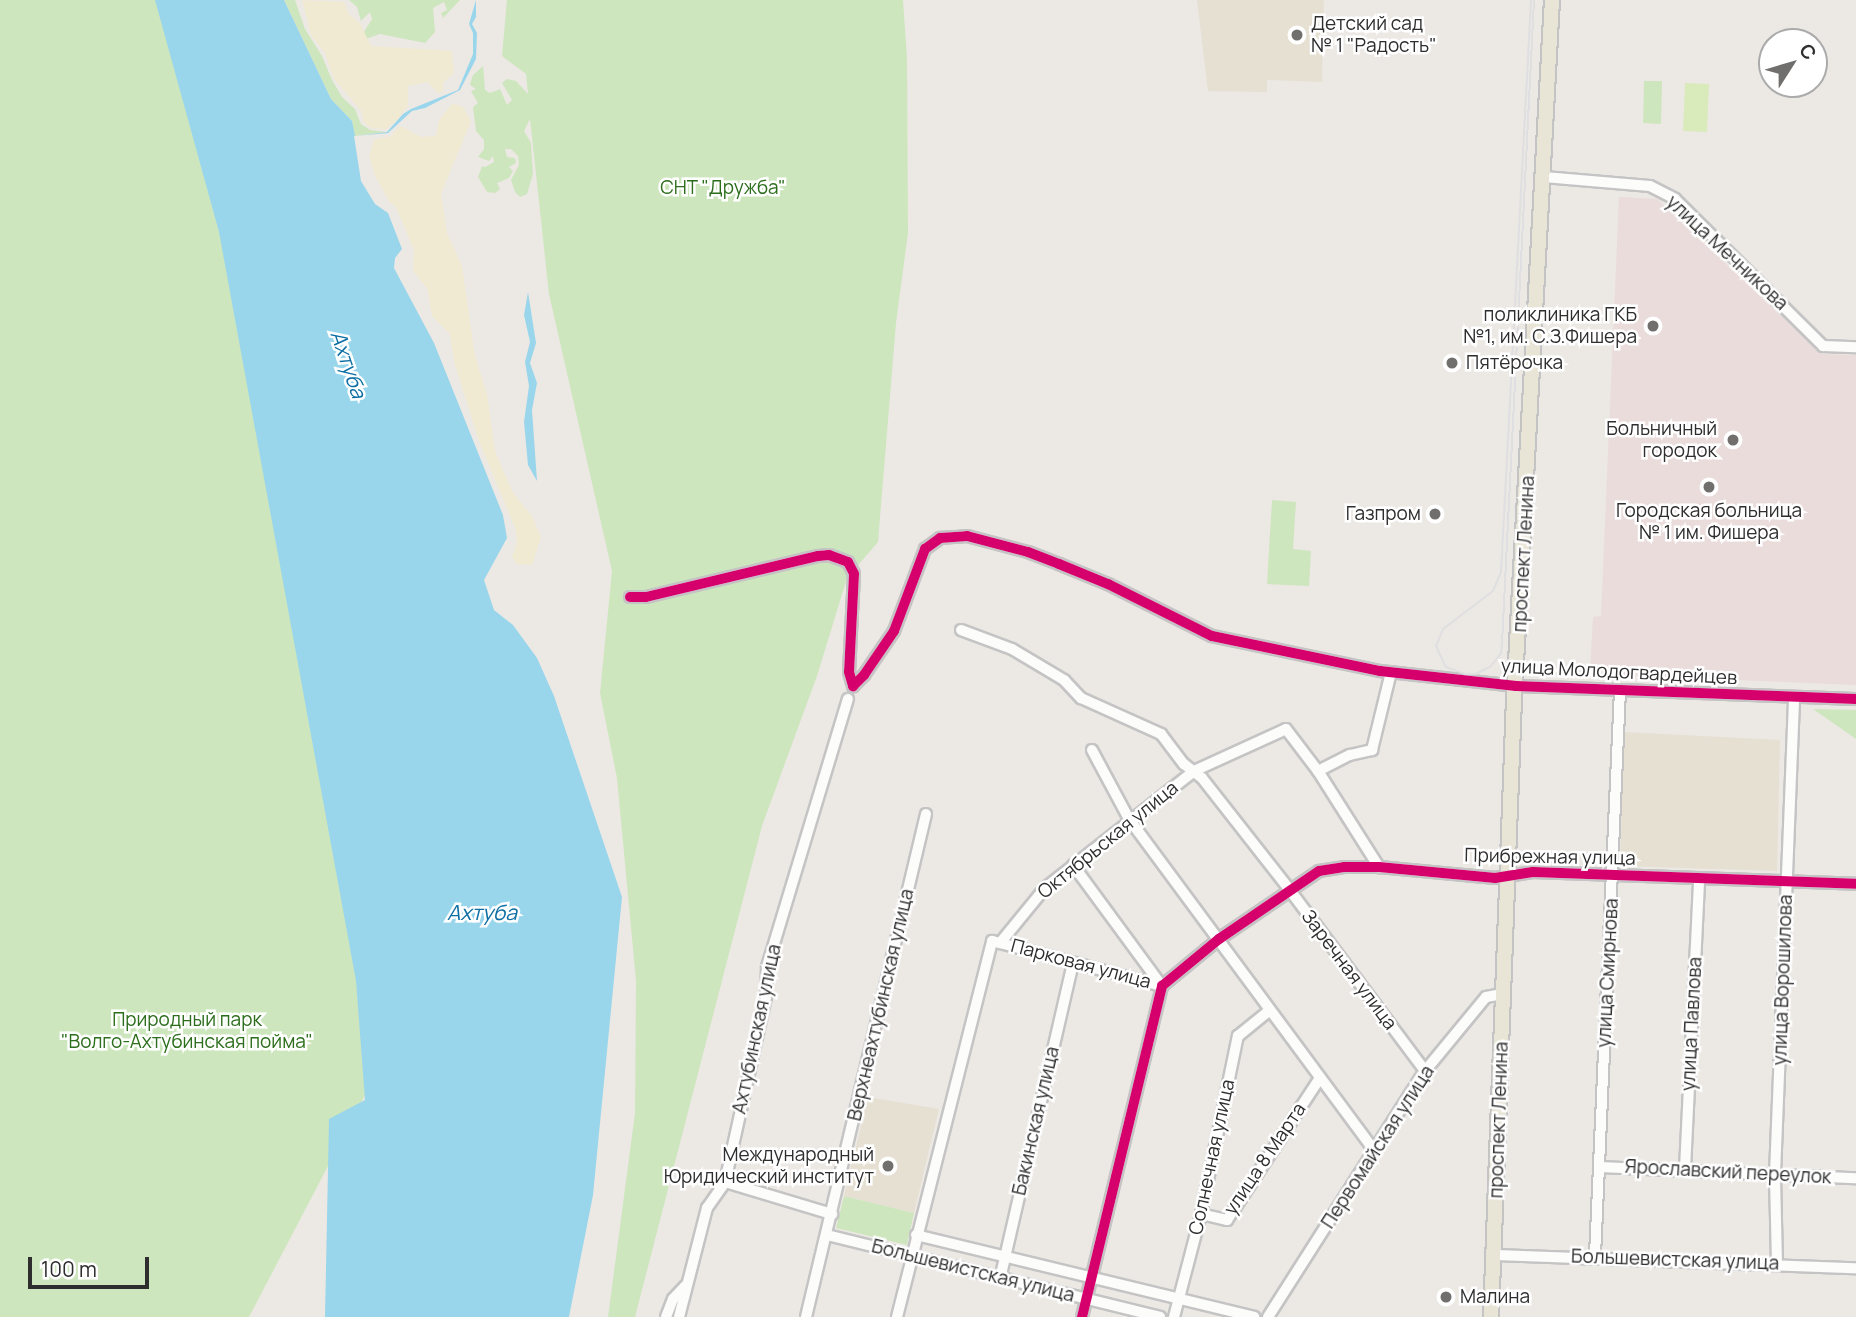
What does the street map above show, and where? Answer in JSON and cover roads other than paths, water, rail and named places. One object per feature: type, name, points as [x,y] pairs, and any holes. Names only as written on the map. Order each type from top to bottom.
[{"type":"main road","name":"проспект Ленина","points":[[1491,1317],[1516,686],[1552,0]]},
{"type":"street","name":"улица Мечникова","points":[[1544,177],[1650,186],[1675,199],[1823,346],[1856,347]]},
{"type":"street","name":"улица Молодогвардейцев","points":[[630,597],[646,597],[818,556],[830,555],[848,562],[854,573],[849,672],[853,686],[864,675],[894,631],[925,550],[940,538],[967,536],[1028,552],[1072,569],[1212,636],[1385,672],[1516,686],[1856,699]]},
{"type":"street","name":"Заречная улица","points":[[961,630],[1012,649],[1064,680],[1081,698],[1161,734],[1289,888],[1425,1071]]},
{"type":"street","points":[[1318,771],[1350,755],[1372,750],[1385,672]]},
{"type":"street","name":"улица Смирнова","points":[[1595,1256],[1620,691]]},
{"type":"street","name":"улица Ворошилова","points":[[1777,1264],[1776,1174],[1794,697]]},
{"type":"street","name":"Ахтубинская улица","points":[[679,1317],[685,1286],[708,1209],[725,1182],[766,997],[766,967],[848,699]]},
{"type":"street","name":"Октябрьская улица","points":[[897,1317],[992,942],[1000,943],[1029,905],[1129,819],[1194,771],[1286,729],[1318,771],[1379,867]]},
{"type":"street","points":[[1092,750],[1129,819],[1374,1150]]},
{"type":"street","name":"Верхнеахтубинская улица","points":[[806,1317],[926,814]]},
{"type":"street","points":[[1073,865],[1162,986],[1082,1317]]},
{"type":"street","name":"Прибрежная улица","points":[[1162,986],[1219,939],[1289,888],[1320,871],[1379,867],[1494,878],[1533,872],[1856,884]]},
{"type":"street","name":"улица Павлова","points":[[1685,1169],[1699,878]]},
{"type":"street","name":"Парковая улица","points":[[1000,943],[1162,986]]},
{"type":"street","name":"Бакинская улица","points":[[1000,1279],[1073,963]]},
{"type":"street","name":"Первомайская улица","points":[[1268,1317],[1425,1071],[1486,997],[1503,994]]},
{"type":"street","name":"Солнечная улица","points":[[1174,1317],[1201,1214],[1238,1037],[1270,1010]]},
{"type":"street","name":"улица 8 Марта","points":[[1201,1214],[1227,1220],[1320,1078]]},
{"type":"street","name":"Ярославский переулок","points":[[1599,1167],[1856,1178]]},
{"type":"street","points":[[725,1182],[832,1214]]},
{"type":"street","name":"Большевистская улица","points":[[827,1235],[1160,1317]]},
{"type":"street","name":"Большевистская улица","points":[[916,1235],[1254,1317]]},
{"type":"street","name":"Большевистская улица","points":[[1493,1255],[1595,1256],[1856,1268]]},
{"type":"street","points":[[666,1317],[673,1299],[685,1286]]},
{"type":"water","name":"Ахтуба","points":[[155,0],[284,0],[331,99],[352,121],[361,181],[375,204],[388,213],[402,249],[395,258],[394,268],[434,343],[503,515],[507,538],[484,580],[494,610],[513,625],[537,658],[554,696],[622,897],[593,1195],[569,1317],[325,1317],[329,1119],[365,1100],[356,981],[219,232]]},
{"type":"water","points":[[476,0],[476,17],[472,24],[477,33],[476,59],[460,90],[425,108],[412,111],[388,133],[357,136],[387,132],[411,109],[458,90],[473,54],[473,33],[469,24]]},
{"type":"water","points":[[528,292],[536,343],[530,363],[537,383],[532,410],[537,481],[528,465],[524,422],[529,386],[525,362],[530,342],[524,315]]},
{"type":"tram line","points":[[1531,0],[1501,572],[1493,591],[1443,629],[1436,646],[1446,667],[1465,674],[1476,674],[1491,666],[1501,653],[1534,0]]},
{"type":"place","name":"Детский сад № 1 \"Радость\"","points":[[1297,35]]},
{"type":"place","name":"поликлиника ГКБ №1, им. С.З.Фишера","points":[[1653,326]]},
{"type":"place","name":"Пятёрочка","points":[[1452,363]]},
{"type":"place","name":"Больничный городок","points":[[1733,440]]},
{"type":"place","name":"Городская больница № 1 им. Фишера","points":[[1709,487]]},
{"type":"place","name":"Газпром","points":[[1435,514]]},
{"type":"place","name":"Международный Юридический институт","points":[[888,1166]]},
{"type":"place","name":"Малина","points":[[1446,1297]]},
{"type":"park label","name":"СНТ \"Дружба\"","points":[[723,188]]},
{"type":"park label","name":"Природный парк \"Волго-Ахтубинская пойма\"","points":[[187,1031]]}]
